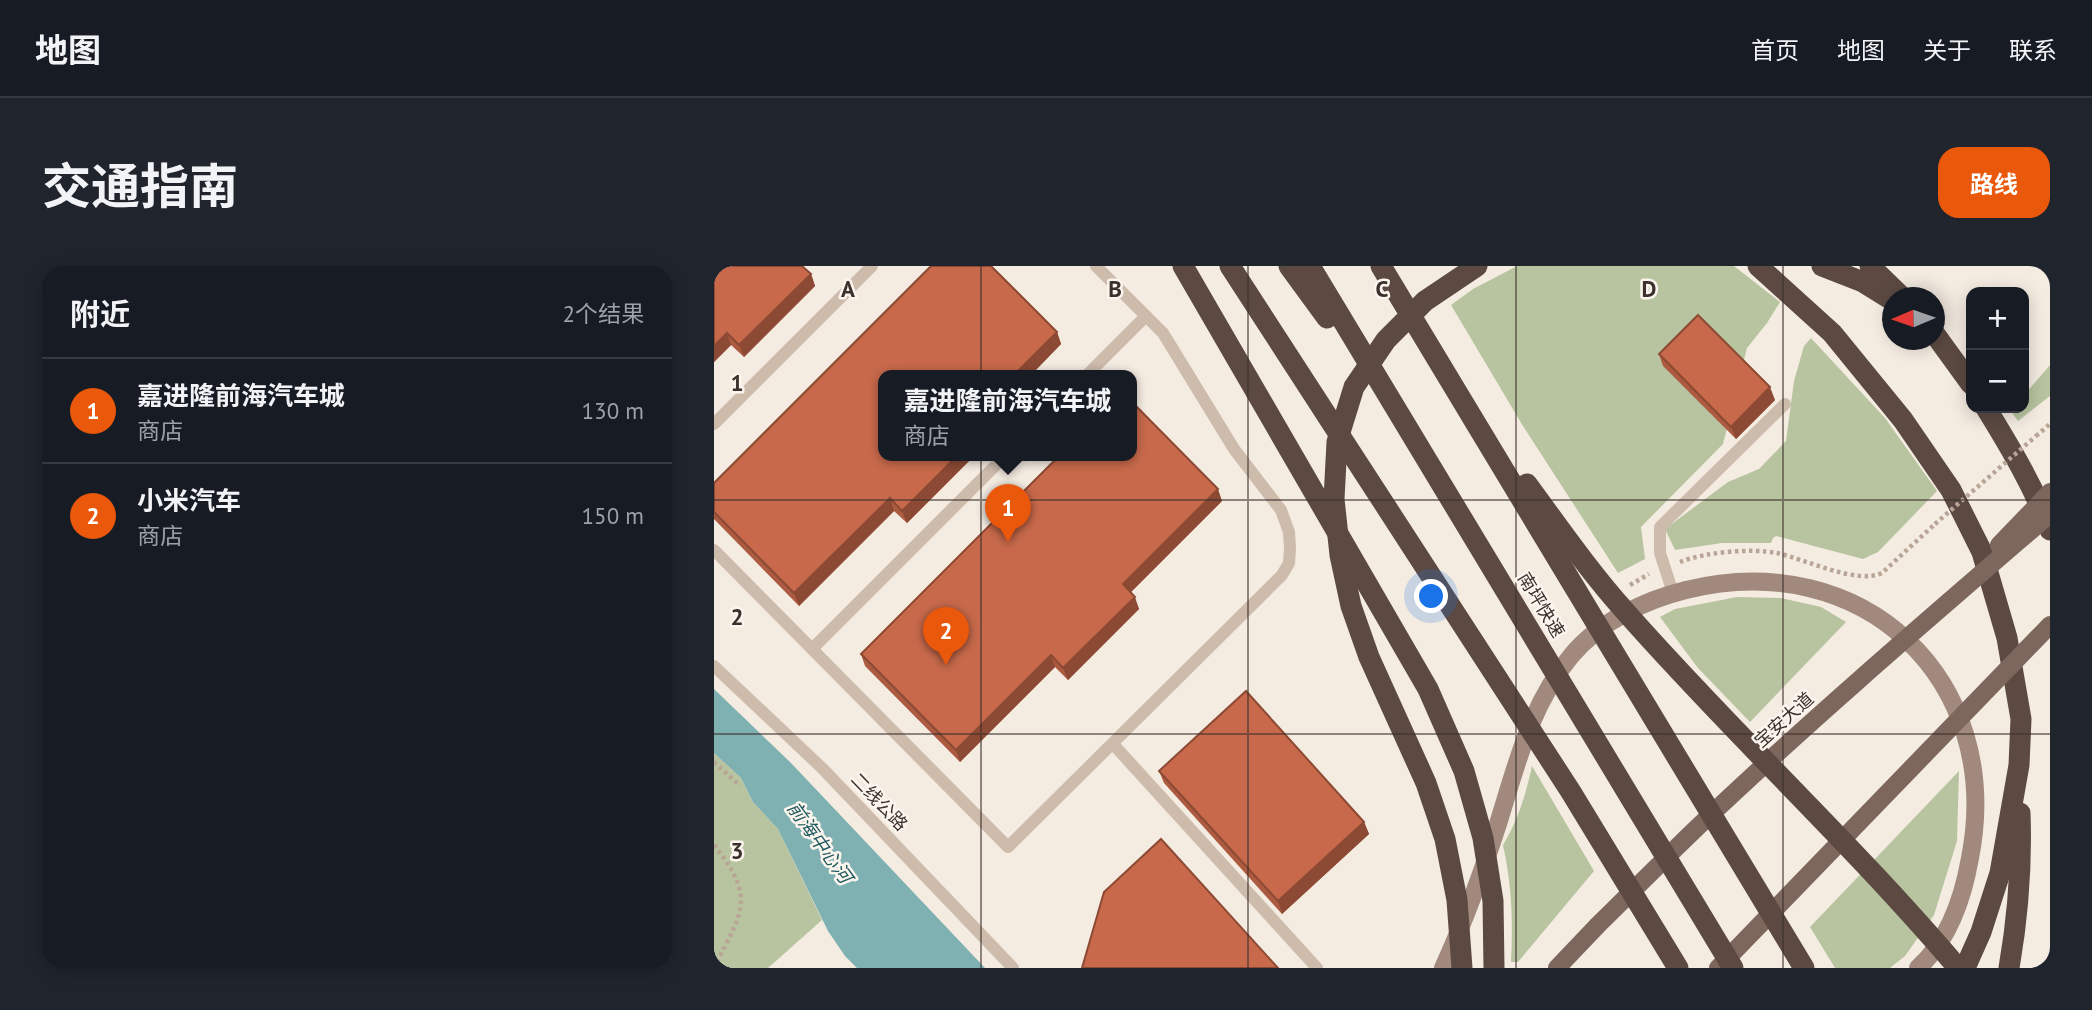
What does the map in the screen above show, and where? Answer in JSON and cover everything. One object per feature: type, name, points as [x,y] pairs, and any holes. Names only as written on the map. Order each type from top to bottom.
[{"type":"highway","points":[[1183,266],[1429,689],[1464,771],[1483,838],[1493,901],[1493,968]]},
{"type":"highway","points":[[1230,266],[1571,792],[1678,968]]},
{"type":"highway","points":[[1289,266],[1398,412]]},
{"type":"highway","name":"南坪快速","points":[[1310,266],[1733,968]]},
{"type":"highway","points":[[1381,266],[1804,968]]},
{"type":"highway","points":[[1462,968],[1457,900],[1445,839],[1426,783],[1369,657],[1351,606],[1340,555],[1334,499],[1337,442],[1354,387],[1386,340],[1425,301],[1477,266]]},
{"type":"highway","points":[[1758,266],[1832,333],[1903,421],[1951,490],[1982,552],[2007,638],[2021,719],[2021,856],[2017,924],[2009,968]]},
{"type":"highway","points":[[1822,266],[1863,282],[1882,294]]},
{"type":"highway","points":[[1870,266],[1892,287]]},
{"type":"highway","points":[[1945,348],[1966,377]]},
{"type":"highway","points":[[1451,381],[1621,608],[1912,914],[1958,968]]},
{"type":"highway","points":[[1989,413],[2011,447],[2050,530]]},
{"type":"highway","points":[[1965,968],[1981,932],[2000,873],[2019,765]]},
{"type":"main road","points":[[1912,633],[2050,492]]},
{"type":"main road","name":"宝安大道","points":[[1557,968],[1703,822],[1912,633],[2050,514]]},
{"type":"main road","points":[[1443,968],[1478,887],[1527,733],[1553,679],[1573,653],[1622,615],[1672,593],[1697,587],[1748,582],[1785,584],[1822,591],[1853,601],[1882,618],[1910,643],[1932,667],[1951,699],[1969,742],[1975,792],[1974,839],[1965,885],[1946,933],[1918,968]]},
{"type":"main road","points":[[1718,968],[2050,625]]},
{"type":"lane","points":[[714,424],[872,266]]},
{"type":"lane","points":[[714,550],[1008,847],[1282,575],[1289,563],[1289,532],[1281,510],[1234,449],[1163,333],[1096,266]]},
{"type":"lane","points":[[1092,370],[1146,316]]},
{"type":"lane","points":[[1672,593],[1660,553],[1660,527],[1785,404]]},
{"type":"lane","points":[[812,649],[1000,461]]},
{"type":"lane","name":"二线公路","points":[[714,666],[822,768],[1013,968]]},
{"type":"lane","points":[[1113,744],[1317,968]]},
{"type":"path","points":[[1777,553],[1856,576],[1882,573],[2050,424]]},
{"type":"path","points":[[714,762],[740,786]]},
{"type":"path","points":[[714,845],[734,873],[741,888],[742,904],[738,921],[714,968]]},
{"type":"green space","points":[[1517,266],[1734,266],[1780,302],[1747,348],[1723,444],[1641,527],[1645,559],[1618,573],[1523,426],[1451,305],[1473,289]]},
{"type":"green space","points":[[1811,338],[1885,418],[1937,491],[1878,552],[1863,559],[1776,536],[1771,543],[1722,543],[1675,550],[1665,529],[1728,482],[1759,469],[1786,441],[1794,381],[1804,346]]},
{"type":"green space","points":[[2050,365],[2050,396],[2029,412],[2029,389]]},
{"type":"green space","points":[[2012,413],[2028,413],[2018,421]]},
{"type":"green space","points":[[1737,597],[1781,598],[1821,607],[1846,622],[1750,722],[1698,668],[1660,617],[1675,609]]},
{"type":"green space","points":[[714,753],[741,778],[753,802],[778,829],[822,920],[768,968],[714,968]]},
{"type":"green space","points":[[1532,766],[1594,871],[1518,962],[1511,962],[1511,903],[1503,845],[1521,807]]},
{"type":"green space","points":[[1959,771],[1957,841],[1934,915],[1905,956],[1890,968],[1835,968],[1810,927]]},
{"type":"water","name":"前海中心河","points":[[714,689],[791,763],[985,968],[857,968],[845,956],[828,931],[778,829],[753,802],[741,778],[714,753]]},
{"type":"building","points":[[714,266],[802,266],[811,274],[739,345],[727,333],[714,346]]},
{"type":"building","points":[[931,266],[991,266],[1057,332],[1019,370],[878,370],[878,461],[952,461],[902,511],[890,498],[794,593],[714,512],[714,483]]},
{"type":"building","points":[[1698,315],[1770,387],[1731,427],[1659,354]]},
{"type":"building","points":[[1137,407],[1218,489],[1123,584],[1135,597],[1063,668],[1051,655],[956,750],[861,654],[1054,461],[1137,461]]},
{"type":"building","points":[[1246,691],[1364,822],[1278,901],[1159,771]]},
{"type":"building","points":[[1161,839],[1278,968],[1082,968],[1104,892]]},
{"type":"place","name":"嘉进隆前海汽车城","points":[[1008,542]]},
{"type":"place","name":"小米汽车","points":[[946,665]]}]
